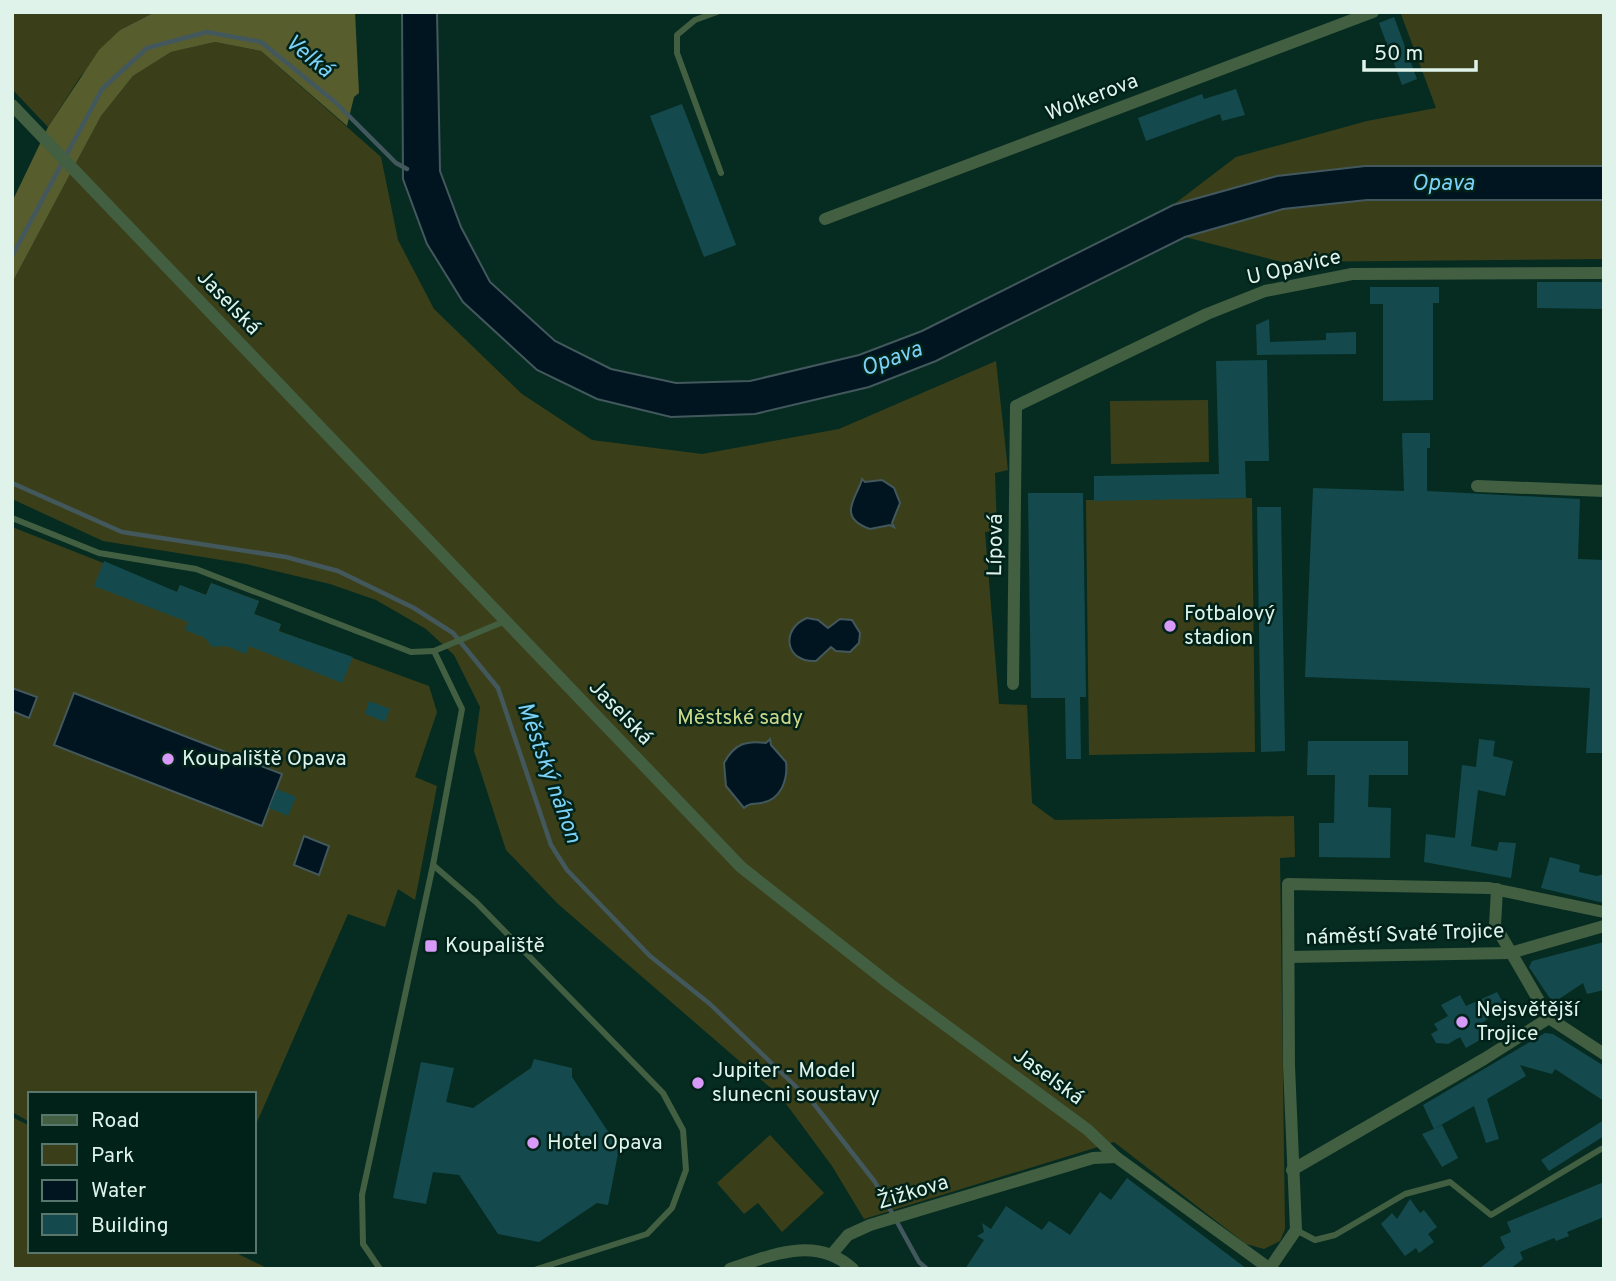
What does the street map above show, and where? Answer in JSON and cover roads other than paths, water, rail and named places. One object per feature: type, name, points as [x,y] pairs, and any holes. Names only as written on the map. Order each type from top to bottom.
[{"type":"street","name":"Wolkerova","points":[[824,219],[1367,13]]},
{"type":"street","name":"Jaselská","points":[[12,105],[741,867],[891,985],[1088,1130],[1116,1157],[1270,1268]]},
{"type":"street","name":"U Opavice","points":[[1016,407],[1207,314],[1265,291],[1352,274],[1604,273]]},
{"type":"street","name":"Lípová","points":[[1013,684],[1016,407]]},
{"type":"street","points":[[1477,486],[1604,491]]},
{"type":"street","name":"náměstí Svaté Trojice","points":[[1296,1230],[1292,1170],[1288,884],[1497,889],[1604,912]]},
{"type":"street","points":[[1497,889],[1495,925],[1549,1018],[1604,1054]]},
{"type":"street","name":"náměstí Svaté Trojice","points":[[1289,957],[1510,953],[1604,926]]},
{"type":"street","points":[[1292,1170],[1549,1018]]},
{"type":"street","name":"Žižkova","points":[[832,1254],[848,1235],[870,1226],[1093,1157],[1116,1157]]},
{"type":"street","points":[[1270,1268],[1296,1230]]},
{"type":"street","points":[[730,1269],[795,1249],[832,1254],[853,1269]]},
{"type":"lane","points":[[717,12],[695,20],[677,35],[677,53],[721,173]]},
{"type":"lane","points":[[12,518],[99,553],[195,569],[411,652],[434,652],[448,643],[505,621]]},
{"type":"lane","points":[[380,1269],[363,1244],[362,1195],[433,865],[462,709],[434,652]]},
{"type":"lane","points":[[433,865],[476,902],[663,1093],[683,1130],[686,1170],[672,1208],[647,1234],[537,1269]]},
{"type":"lane","points":[[1296,1230],[1315,1240],[1335,1236],[1405,1194],[1450,1182],[1491,1215],[1601,1149]]},
{"type":"water","name":"Opava","points":[[402,12],[437,12],[440,171],[461,227],[490,282],[555,341],[611,369],[676,383],[750,381],[859,355],[922,331],[1173,205],[1277,176],[1365,166],[1604,166],[1604,200],[1367,200],[1283,209],[1185,237],[936,361],[869,387],[755,414],[671,417],[597,399],[537,370],[463,302],[427,244],[403,179]]},
{"type":"water","points":[[862,479],[865,482],[882,480],[894,488],[900,503],[892,523],[894,527],[890,525],[870,529],[853,519],[851,506]]},
{"type":"water","points":[[807,618],[818,620],[828,628],[840,619],[852,620],[860,633],[859,643],[850,652],[836,651],[831,647],[816,661],[798,657],[792,651],[790,637],[798,623]]},
{"type":"water","points":[[12,688],[37,697],[29,718],[12,711]]},
{"type":"water","name":"Koupaliště Opava","points":[[74,693],[282,774],[262,826],[54,745]]},
{"type":"water","points":[[770,739],[771,745],[786,762],[786,776],[782,788],[774,798],[744,808],[726,786],[724,763],[732,751],[741,745],[752,742],[766,743]]},
{"type":"water","points":[[304,836],[329,846],[319,875],[294,865]]},
{"type":"waterway","name":"Velká","points":[[12,256],[102,89],[147,48],[207,32],[261,42],[335,102],[396,163],[407,169]]},
{"type":"waterway","name":"Městský náhon","points":[[12,483],[122,532],[286,557],[338,571],[414,608],[453,633],[498,688],[551,845],[567,870],[650,956],[710,1004],[814,1104],[875,1182],[919,1262],[927,1269]]},
{"type":"place","name":"Fotbalový stadion","points":[[1170,626]]},
{"type":"place","name":"Koupaliště Opava","points":[[168,759]]},
{"type":"place","name":"Koupaliště","points":[[431,946]]},
{"type":"place","name":"Nejsvětější Trojice","points":[[1462,1022]]},
{"type":"place","name":"Jupiter - Model slunecni soustavy","points":[[698,1083]]},
{"type":"place","name":"Hotel Opava","points":[[533,1143]]},
{"type":"park label","name":"Městské sady","points":[[740,718]]}]
